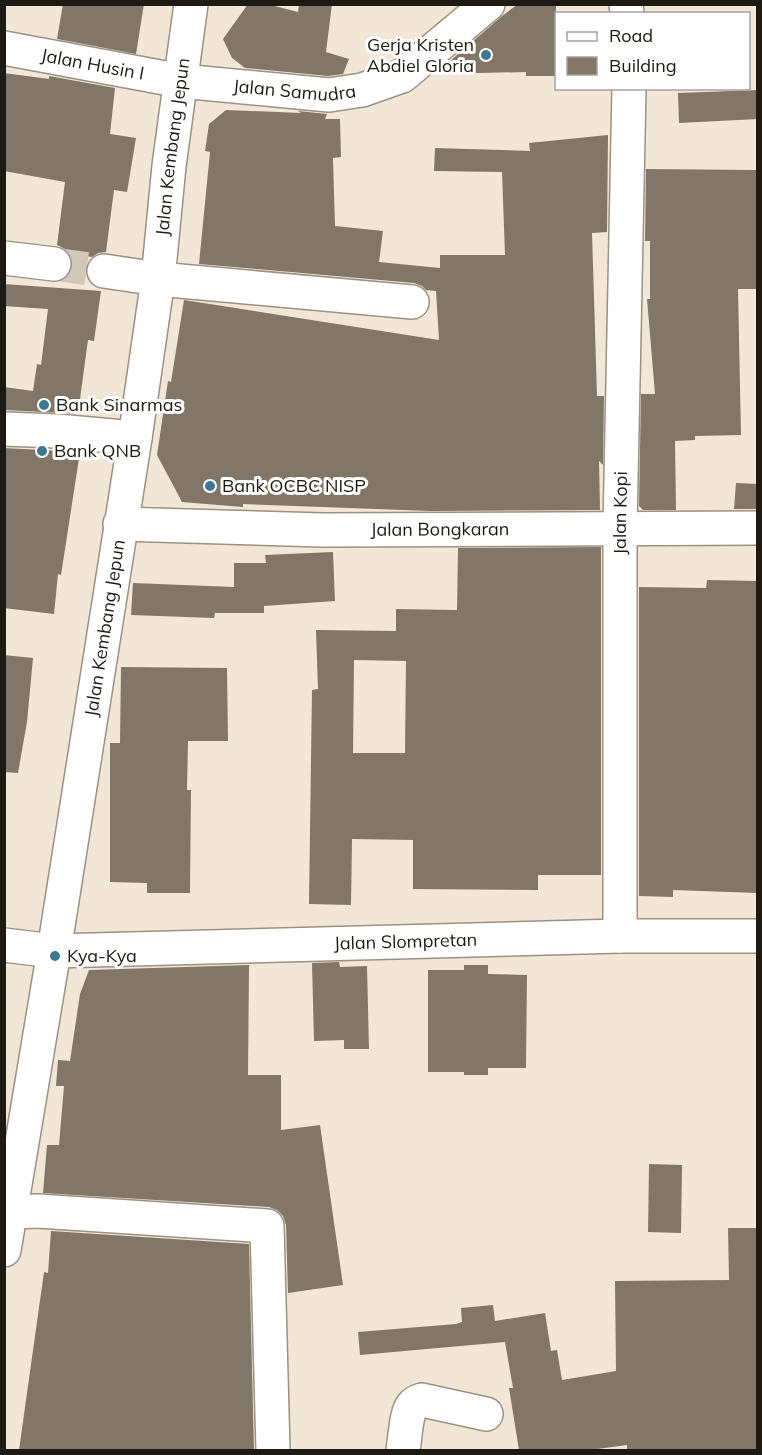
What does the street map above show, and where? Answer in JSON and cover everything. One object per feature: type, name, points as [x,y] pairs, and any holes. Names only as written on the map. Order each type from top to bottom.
[{"type":"street","name":"Jalan Kembang Jepun","points":[[4,1251],[135,438],[158,279],[191,4]]},
{"type":"street","name":"Jalan Samudra","points":[[181,81],[329,95],[363,90],[402,76],[488,4]]},
{"type":"street","name":"Jalan Husin I","points":[[4,48],[181,81]]},
{"type":"street","name":"Jalan Kopi","points":[[620,936],[620,528],[629,90]]},
{"type":"street","points":[[4,258],[54,264]]},
{"type":"street","points":[[104,271],[158,279],[412,302]]},
{"type":"street","points":[[4,429],[135,438]]},
{"type":"street","name":"Jalan Bongkaran","points":[[120,524],[323,530],[758,528]]},
{"type":"street","name":"Jalan Slompretan","points":[[4,945],[54,951],[620,936],[758,936]]},
{"type":"street","points":[[10,1212],[38,1211],[267,1227],[273,1450]]},
{"type":"street","points":[[403,1450],[411,1406],[422,1400],[486,1414]]},
{"type":"building","points":[[63,4],[144,4],[136,54],[57,39]]},
{"type":"building","points":[[248,4],[267,4],[298,12],[299,4],[332,4],[326,52],[349,59],[343,74],[328,76],[245,68],[232,58],[223,39]]},
{"type":"building","points":[[518,4],[556,4],[555,76],[526,76],[526,72],[435,74]]},
{"type":"building","points":[[4,73],[49,79],[49,76],[115,88],[110,134],[136,138],[127,192],[114,190],[106,252],[92,257],[68,253],[57,245],[65,182],[4,171]]},
{"type":"building","points":[[758,90],[758,119],[679,123],[678,93]]},
{"type":"building","points":[[226,110],[301,113],[298,111],[327,114],[325,119],[340,119],[341,157],[333,158],[335,226],[383,231],[379,262],[440,268],[440,255],[505,255],[502,172],[434,171],[435,148],[530,151],[529,143],[608,135],[607,232],[592,233],[597,396],[604,396],[603,465],[599,461],[600,510],[430,511],[243,504],[243,507],[182,502],[157,455],[168,381],[171,382],[184,300],[439,340],[436,291],[426,290],[414,283],[199,264],[210,152],[205,151],[209,124]]},
{"type":"building","points":[[646,169],[758,170],[758,289],[738,289],[741,435],[695,436],[695,440],[675,441],[676,510],[643,510],[639,506],[641,394],[655,394],[647,299],[650,299],[650,241],[645,241]]},
{"type":"building","points":[[4,284],[101,291],[94,341],[88,340],[80,399],[85,400],[82,414],[4,410],[4,387],[33,391],[37,364],[41,365],[48,309],[4,306]]},
{"type":"building","points":[[4,448],[80,452],[61,575],[58,574],[54,614],[4,608]]},
{"type":"building","points":[[736,483],[758,484],[758,509],[734,509]]},
{"type":"building","points":[[601,547],[601,875],[538,875],[538,890],[413,889],[413,840],[352,839],[351,905],[309,904],[312,690],[318,689],[316,630],[396,631],[396,609],[457,610],[458,548]],"holes":[[[354,660],[406,661],[405,753],[353,753]]]},
{"type":"building","points":[[333,552],[335,601],[264,606],[264,613],[215,613],[214,618],[131,615],[133,583],[234,587],[234,563],[266,563],[265,555]]},
{"type":"building","points":[[707,580],[758,581],[758,893],[673,890],[673,897],[639,896],[639,587],[706,588]]},
{"type":"building","points":[[4,655],[33,658],[27,722],[18,773],[4,772]]},
{"type":"building","points":[[121,667],[227,668],[228,741],[188,741],[187,790],[191,790],[190,893],[147,893],[147,883],[110,882],[110,743],[120,743]]},
{"type":"building","points":[[339,962],[340,967],[367,966],[369,1049],[344,1049],[344,1040],[314,1041],[312,963]]},
{"type":"building","points":[[249,965],[248,1075],[281,1075],[281,1130],[320,1125],[343,1285],[288,1293],[286,1225],[283,1216],[277,1210],[269,1207],[43,1193],[47,1145],[59,1145],[64,1086],[56,1086],[58,1060],[70,1061],[80,994],[89,970]]},
{"type":"building","points":[[464,965],[488,965],[488,974],[527,975],[526,1068],[488,1068],[488,1075],[428,1072],[428,970],[464,970]]},
{"type":"building","points":[[649,1164],[682,1165],[681,1233],[648,1232]]},
{"type":"building","points":[[728,1228],[758,1228],[758,1450],[627,1450],[627,1445],[590,1450],[519,1450],[509,1388],[513,1388],[505,1342],[360,1355],[358,1332],[456,1324],[462,1322],[461,1308],[493,1305],[495,1321],[545,1313],[551,1351],[557,1350],[562,1380],[616,1371],[615,1281],[729,1280]]},
{"type":"building","points":[[51,1231],[249,1244],[254,1450],[19,1450],[44,1272],[48,1273]]},
{"type":"tunnel","points":[[54,264],[104,271]]},
{"type":"place","name":"Gerja Kristen Abdiel Gloria","points":[[486,55]]},
{"type":"place","name":"Bank Sinarmas","points":[[44,405]]},
{"type":"place","name":"Bank QNB","points":[[42,451]]},
{"type":"place","name":"Bank OCBC NISP","points":[[210,486]]},
{"type":"place","name":"Kya-Kya","points":[[55,956]]}]
